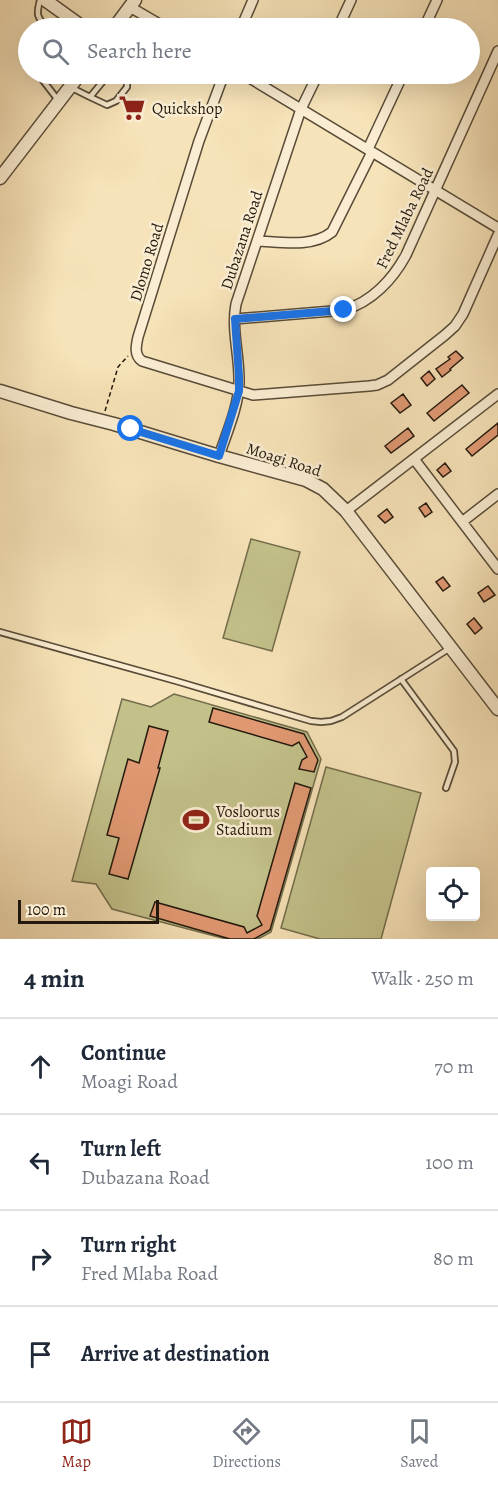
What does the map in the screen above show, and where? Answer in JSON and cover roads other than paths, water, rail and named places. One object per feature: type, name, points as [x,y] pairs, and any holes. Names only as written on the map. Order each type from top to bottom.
[{"type":"street","points":[[45,0],[61,18]]},
{"type":"street","points":[[245,18],[253,0]]},
{"type":"street","points":[[343,18],[351,0]]},
{"type":"street","points":[[429,18],[437,0]]},
{"type":"street","points":[[122,18],[132,4],[152,18]]},
{"type":"street","name":"Fred Mlaba Road","points":[[235,319],[344,310],[361,303],[389,281],[398,270],[498,51]]},
{"type":"street","points":[[0,178],[72,84]]},
{"type":"street","name":"Dlomo Road","points":[[220,84],[199,141],[136,348],[137,356],[144,362],[239,391]]},
{"type":"street","points":[[259,84],[498,228]]},
{"type":"street","name":"Dubazana Road","points":[[219,456],[239,391],[236,304],[301,110],[313,84]]},
{"type":"street","points":[[257,241],[307,242],[322,239],[332,232],[399,84]]},
{"type":"street","points":[[239,391],[260,395],[369,386],[388,380],[455,326],[463,314],[498,235]]},
{"type":"street","name":"Moagi Road","points":[[0,391],[314,483],[330,494],[346,511],[498,709]]},
{"type":"street","points":[[346,511],[498,394]]},
{"type":"street","points":[[414,459],[498,569]]},
{"type":"street","points":[[462,522],[498,494]]},
{"type":"lane","points":[[38,18],[39,0]]},
{"type":"lane","points":[[46,84],[59,101]]},
{"type":"lane","points":[[90,97],[101,84]]},
{"type":"lane","points":[[70,87],[107,105],[116,101],[127,84]]},
{"type":"lane","points":[[0,632],[310,721],[332,721],[342,717],[450,648]]},
{"type":"lane","points":[[401,679],[454,751],[454,762],[446,788]]},
{"type":"place","name":"Quickshop","points":[[132,108]]},
{"type":"place","name":"Vosloorus Stadium","points":[[196,820]]}]
